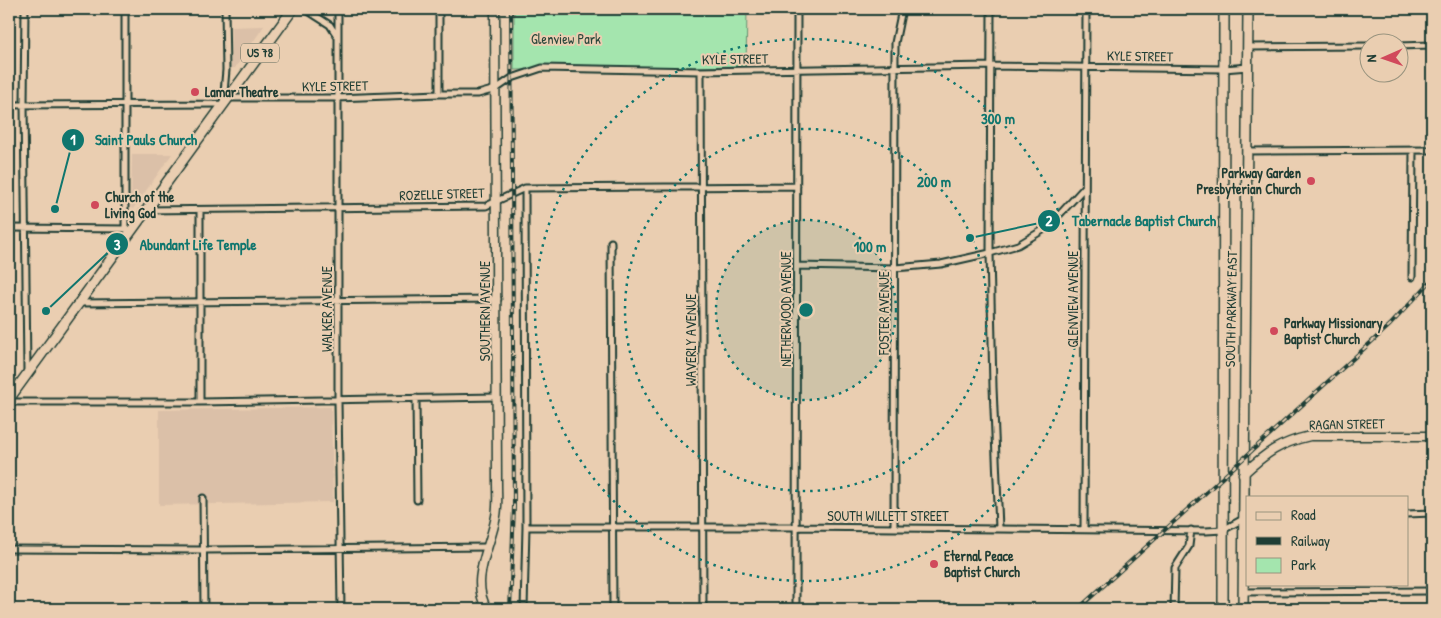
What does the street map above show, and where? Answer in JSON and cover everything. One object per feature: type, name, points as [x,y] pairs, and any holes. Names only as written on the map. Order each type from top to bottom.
[{"type":"main road","name":"US 78","points":[[9,400],[128,229],[145,210],[293,9]]},
{"type":"main road","name":"SOUTHERN AVENUE","points":[[488,609],[480,588],[480,572],[489,547],[496,515],[498,299],[495,9]]},
{"type":"main road","name":"SOUTH PARKWAY EAST","points":[[1223,609],[1224,9]]},
{"type":"main road","name":"SOUTH PARKWAY EAST","points":[[1243,609],[1246,518],[1243,474],[1248,9]]},
{"type":"main road","name":"RAGAN STREET","points":[[1243,474],[1274,448],[1293,440],[1310,436],[1432,436]]},
{"type":"street","points":[[25,9],[24,104],[27,374]]},
{"type":"street","points":[[9,228],[128,229],[125,9]]},
{"type":"street","points":[[225,9],[225,101]]},
{"type":"street","points":[[305,9],[330,25],[338,36]]},
{"type":"street","name":"WALKER AVENUE","points":[[338,9],[338,401],[341,609]]},
{"type":"street","points":[[439,9],[439,94]]},
{"type":"street","name":"NETHERWOOD AVENUE","points":[[796,609],[797,9]]},
{"type":"street","name":"FOSTER AVENUE","points":[[894,528],[895,43],[902,9]]},
{"type":"street","points":[[991,9],[990,254],[999,528]]},
{"type":"street","name":"GLENVIEW AVENUE","points":[[1084,529],[1086,9]]},
{"type":"street","points":[[1249,48],[1358,46]]},
{"type":"street","points":[[1408,46],[1432,46]]},
{"type":"street","name":"KYLE STREET","points":[[9,104],[125,104],[478,94],[496,89],[512,78],[542,68],[701,71],[991,66],[1224,69],[1248,67]]},
{"type":"street","name":"WAVERLY AVENUE","points":[[701,71],[703,609]]},
{"type":"street","points":[[1246,150],[1432,150]]},
{"type":"street","points":[[1412,278],[1413,150]]},
{"type":"street","name":"ROZELLE STREET","points":[[145,210],[486,206],[525,188],[797,186]]},
{"type":"street","points":[[524,609],[526,528],[525,188]]},
{"type":"street","points":[[797,266],[895,268],[941,264],[990,254],[1018,245],[1048,227],[1084,188]]},
{"type":"street","points":[[200,210],[200,402]]},
{"type":"street","points":[[611,242],[613,609]]},
{"type":"street","points":[[78,303],[498,299]]},
{"type":"street","points":[[9,400],[200,402],[497,397]]},
{"type":"street","points":[[416,398],[417,500]]},
{"type":"street","points":[[203,498],[204,609]]},
{"type":"street","points":[[1408,514],[1432,513]]},
{"type":"street","name":"SOUTH WILLETT STREET","points":[[526,528],[796,527],[1223,530],[1246,518]]},
{"type":"street","points":[[1173,608],[1175,568],[1188,546],[1191,530]]},
{"type":"street","points":[[9,549],[203,550],[489,547]]},
{"type":"street","points":[[1243,592],[1432,591]]},
{"type":"shaded area","points":[[264,26],[235,68],[231,68],[231,27]]},
{"type":"shaded area","points":[[132,154],[172,154],[133,209],[131,208]]},
{"type":"shaded area","points":[[331,407],[333,502],[159,505],[159,410]]},
{"type":"green space","name":"Glenview Park","points":[[514,9],[747,9],[746,66],[514,70]]},
{"type":"railway","points":[[510,609],[514,507],[511,9]]},
{"type":"railway","points":[[1078,609],[1390,325],[1432,280]]},
{"type":"place","name":"Lamar Theatre","points":[[195,92]]},
{"type":"place","name":"Parkway Garden Presbyterian Church","points":[[1311,181]]},
{"type":"place","name":"Church of the Living God","points":[[95,205]]},
{"type":"place","name":"Saint Pauls Church","points":[[55,209]]},
{"type":"place","name":"Tabernacle Baptist Church","points":[[970,238]]},
{"type":"place","name":"Abundant Life Temple","points":[[46,311]]},
{"type":"place","name":"Parkway Missionary Baptist Church","points":[[1274,331]]},
{"type":"place","name":"Eternal Peace Baptist Church","points":[[934,564]]}]
